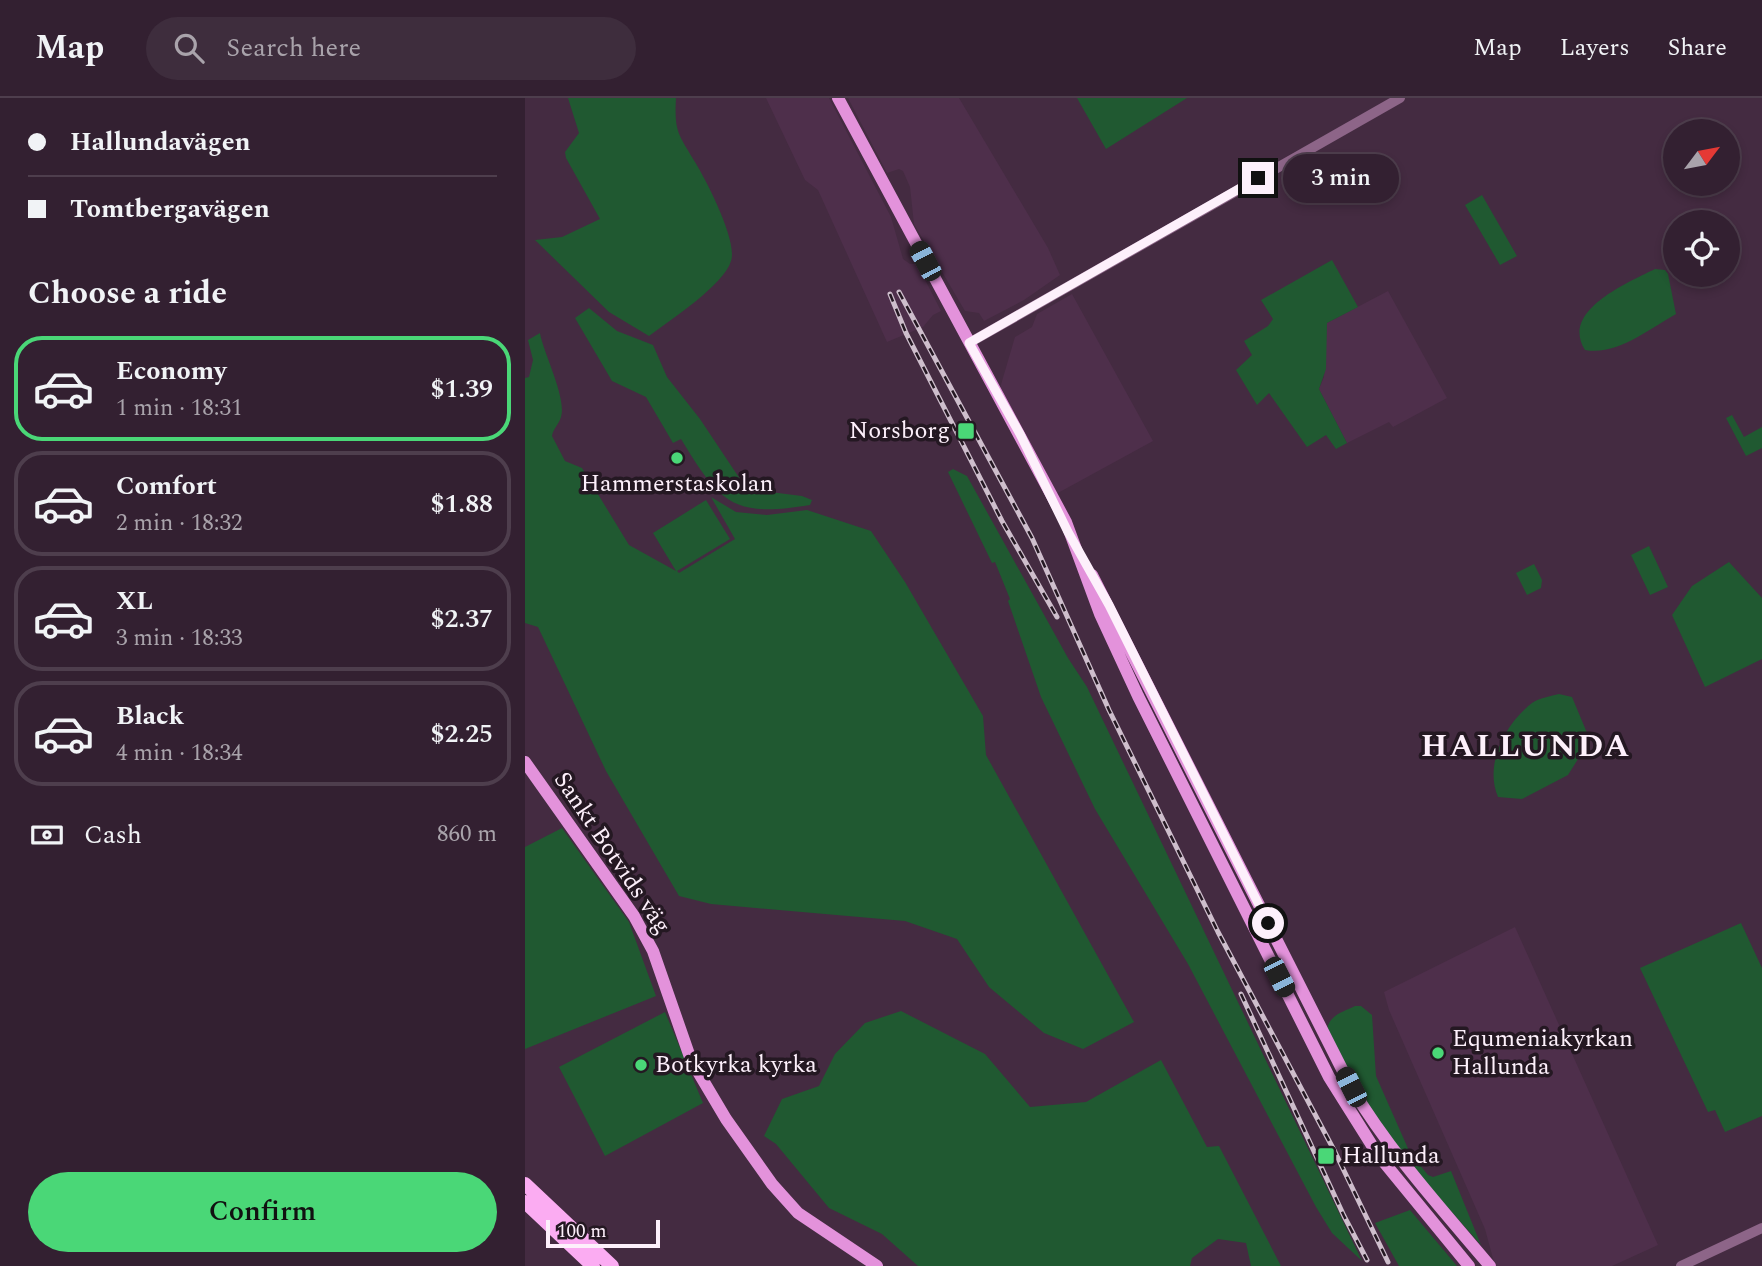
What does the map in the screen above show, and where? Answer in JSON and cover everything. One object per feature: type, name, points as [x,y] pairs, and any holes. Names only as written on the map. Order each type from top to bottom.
[{"type":"highway","points":[[525,1184],[612,1266]]},
{"type":"highway","points":[[525,1202],[593,1266]]},
{"type":"main road","points":[[838,98],[1020,434],[1068,532],[1109,605],[1351,1087],[1380,1134],[1403,1164],[1490,1266]]},
{"type":"main road","points":[[1068,532],[1100,614],[1138,696],[1329,1077],[1378,1155],[1472,1266]]},
{"type":"main road","name":"Sankt Botvids väg","points":[[525,762],[634,916],[653,951],[691,1060],[741,1141],[772,1184],[798,1213],[877,1266]]},
{"type":"street","points":[[969,343],[1400,98]]},
{"type":"street","points":[[1681,1266],[1762,1228]]},
{"type":"shaded area","points":[[766,98],[829,98],[891,217],[903,259],[910,264],[917,264],[941,311],[933,315],[923,327],[887,342],[818,190],[805,180]]},
{"type":"shaded area","points":[[848,98],[959,98],[1048,248],[1060,275],[1024,300],[984,321],[979,313],[965,311],[914,224],[910,187],[903,171],[899,169],[887,173]]},
{"type":"shaded area","points":[[1388,291],[1447,398],[1393,427],[1389,422],[1347,443],[1319,389],[1324,377],[1327,323]]},
{"type":"shaded area","points":[[1072,294],[1153,441],[1056,494],[1000,388],[1015,337],[1032,327],[1037,314]]},
{"type":"shaded area","points":[[1515,927],[1658,1245],[1612,1266],[1495,1266],[1485,1229],[1389,1010],[1384,992]]},
{"type":"green space","points":[[568,98],[676,98],[676,119],[681,139],[706,182],[726,226],[732,252],[726,270],[695,302],[649,336],[609,312],[535,240],[562,237],[600,219],[566,158],[565,152],[579,133]]},
{"type":"green space","points":[[1077,98],[1187,98],[1106,149]]},
{"type":"green space","points":[[1482,195],[1517,256],[1500,265],[1465,205]]},
{"type":"green space","points":[[1332,260],[1358,307],[1327,323],[1326,369],[1319,389],[1347,443],[1336,449],[1326,435],[1307,447],[1269,393],[1257,405],[1236,370],[1252,355],[1244,341],[1268,326],[1273,319],[1261,300]]},
{"type":"green space","points":[[1655,269],[1663,270],[1663,287],[1671,287],[1676,314],[1621,345],[1597,351],[1585,350],[1580,336],[1581,323],[1600,300]]},
{"type":"green space","points":[[589,308],[617,331],[653,345],[667,377],[700,419],[740,479],[753,490],[802,496],[812,500],[810,505],[784,509],[745,507],[718,491],[681,439],[673,443],[646,397],[612,381],[575,318]]},
{"type":"green space","points":[[540,333],[561,399],[560,420],[552,436],[565,461],[582,468],[629,545],[676,571],[653,533],[706,500],[730,539],[677,571],[679,573],[735,539],[711,497],[736,512],[767,515],[807,510],[871,531],[905,582],[983,716],[986,755],[1134,1022],[1083,1049],[1044,1033],[989,987],[957,939],[905,921],[711,904],[679,896],[606,771],[538,627],[525,623],[525,378],[529,377],[533,360],[528,340]]},
{"type":"green space","points":[[1732,415],[1744,437],[1762,427],[1762,448],[1746,456],[1726,418]]},
{"type":"green space","points":[[953,469],[967,476],[1068,658],[1087,687],[1362,1261],[1332,1233],[1316,1207],[1188,964],[1095,809],[1041,697],[1008,601],[1010,599],[995,562],[992,563],[948,472]]},
{"type":"green space","points":[[1649,546],[1668,587],[1650,595],[1631,555]]},
{"type":"green space","points":[[1729,562],[1762,598],[1762,659],[1705,687],[1672,615],[1692,586]]},
{"type":"green space","points":[[1534,564],[1542,580],[1541,588],[1527,595],[1516,573]]},
{"type":"green space","points":[[1559,694],[1572,697],[1590,740],[1568,775],[1522,799],[1498,797],[1494,784],[1495,758],[1506,733],[1532,703]]},
{"type":"green space","points":[[562,828],[629,922],[656,996],[525,1049],[525,847]]},
{"type":"green space","points":[[1741,923],[1762,968],[1762,1116],[1725,1132],[1715,1110],[1708,1112],[1640,968]]},
{"type":"green space","points":[[1355,1006],[1361,1006],[1372,1015],[1376,1076],[1410,1153],[1428,1175],[1433,1177],[1451,1171],[1481,1245],[1412,1167],[1360,1093],[1327,1030],[1334,1017]]},
{"type":"green space","points":[[901,1011],[985,1054],[1030,1107],[1086,1102],[1161,1060],[1207,1147],[1219,1146],[1281,1266],[1251,1266],[1246,1243],[1218,1239],[1192,1258],[1190,1266],[918,1266],[882,1234],[829,1208],[776,1144],[764,1136],[782,1099],[819,1086],[835,1054],[865,1023]]},
{"type":"green space","points":[[665,1012],[703,1103],[605,1156],[559,1067]]},
{"type":"green space","points":[[1410,1210],[1457,1266],[1399,1266],[1375,1223]]},
{"type":"railway","points":[[899,292],[1032,538],[1109,710],[1218,932],[1335,1152],[1388,1262]]},
{"type":"railway","points":[[890,294],[906,333],[1002,521],[1057,617]]},
{"type":"railway","points":[[1241,994],[1367,1260]]},
{"type":"place","name":"Norsborg","points":[[966,431]]},
{"type":"place","name":"Hammerstaskolan","points":[[677,458]]},
{"type":"place","name":"Equmeniakyrkan Hallunda","points":[[1438,1053]]},
{"type":"place","name":"Botkyrka kyrka","points":[[641,1065]]},
{"type":"place","name":"Hallunda","points":[[1326,1156]]},
{"type":"district","name":"HALLUNDA","points":[[1526,746]]},
{"type":"route","points":[[1258,178],[969,343],[1109,605],[1268,923]]}]
